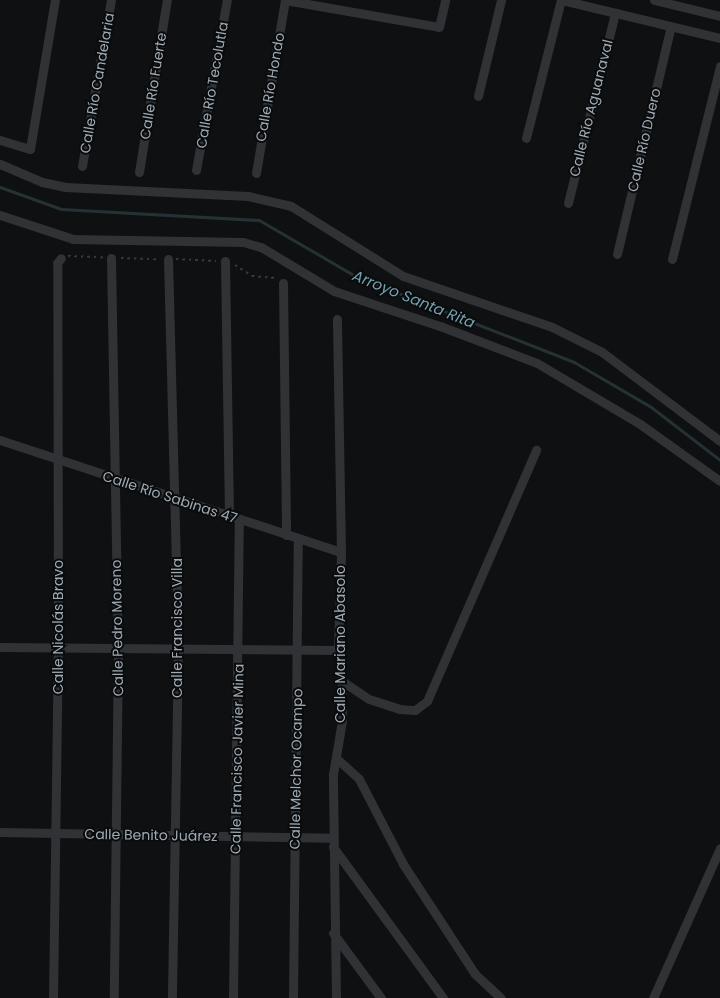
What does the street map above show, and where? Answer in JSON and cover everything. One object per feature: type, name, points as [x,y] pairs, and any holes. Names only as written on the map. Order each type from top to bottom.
[{"type":"street","points":[[0,140],[30,149],[55,0]]},
{"type":"street","name":"Calle Río Candelaria","points":[[82,166],[112,0]]},
{"type":"street","name":"Calle Río Fuerte","points":[[139,172],[168,0]]},
{"type":"street","name":"Calle Río Tecolutla","points":[[196,170],[227,0]]},
{"type":"street","points":[[285,0],[439,27],[445,0]]},
{"type":"street","name":"Calle Río Hondo","points":[[256,173],[285,0]]},
{"type":"street","points":[[478,96],[501,0]]},
{"type":"street","points":[[526,138],[562,0],[720,38]]},
{"type":"street","points":[[654,0],[681,3],[720,16]]},
{"type":"street","name":"Calle Río Aguanaval","points":[[568,203],[615,13]]},
{"type":"street","name":"Calle Río Duero","points":[[617,254],[671,26]]},
{"type":"street","points":[[672,259],[720,66]]},
{"type":"street","points":[[0,164],[42,182],[65,187],[248,196],[291,206],[404,276],[552,327],[602,352],[720,441]]},
{"type":"street","points":[[0,215],[73,239],[233,242],[262,246],[334,291],[440,326],[537,363],[640,424],[720,481]]},
{"type":"street","name":"Calle Nicolás Bravo","points":[[53,998],[58,648],[57,263],[61,258]]},
{"type":"street","name":"Calle Pedro Moreno","points":[[111,258],[118,649],[114,998]]},
{"type":"street","name":"Calle Francisco Villa","points":[[168,259],[174,498],[177,510],[178,649],[172,998]]},
{"type":"street","points":[[225,261],[229,516]]},
{"type":"street","points":[[283,283],[286,535]]},
{"type":"street","name":"Calle Mariano Abasolo","points":[[336,998],[333,933],[333,842],[336,758],[342,721],[342,682],[338,650],[340,552],[337,319]]},
{"type":"street","name":"Calle Río Sabinas 47","points":[[0,440],[58,461],[340,552]]},
{"type":"street","points":[[342,682],[369,699],[399,710],[415,710],[426,700],[536,450]]},
{"type":"street","name":"Calle Francisco Javier Mina","points":[[233,998],[239,650],[239,520]]},
{"type":"street","name":"Calle Melchor Ocampo","points":[[293,998],[298,539]]},
{"type":"street","points":[[0,647],[338,650]]},
{"type":"street","points":[[336,758],[359,779],[402,864],[475,974],[501,998]]},
{"type":"street","name":"Calle Benito Juárez","points":[[0,832],[295,837],[333,842]]},
{"type":"street","points":[[333,842],[443,998]]},
{"type":"street","points":[[653,998],[720,848]]},
{"type":"street","points":[[333,933],[381,998]]},
{"type":"waterway","name":"Arroyo Santa Rita","points":[[0,187],[61,209],[259,220],[357,277],[574,362],[651,407],[720,460]]}]
